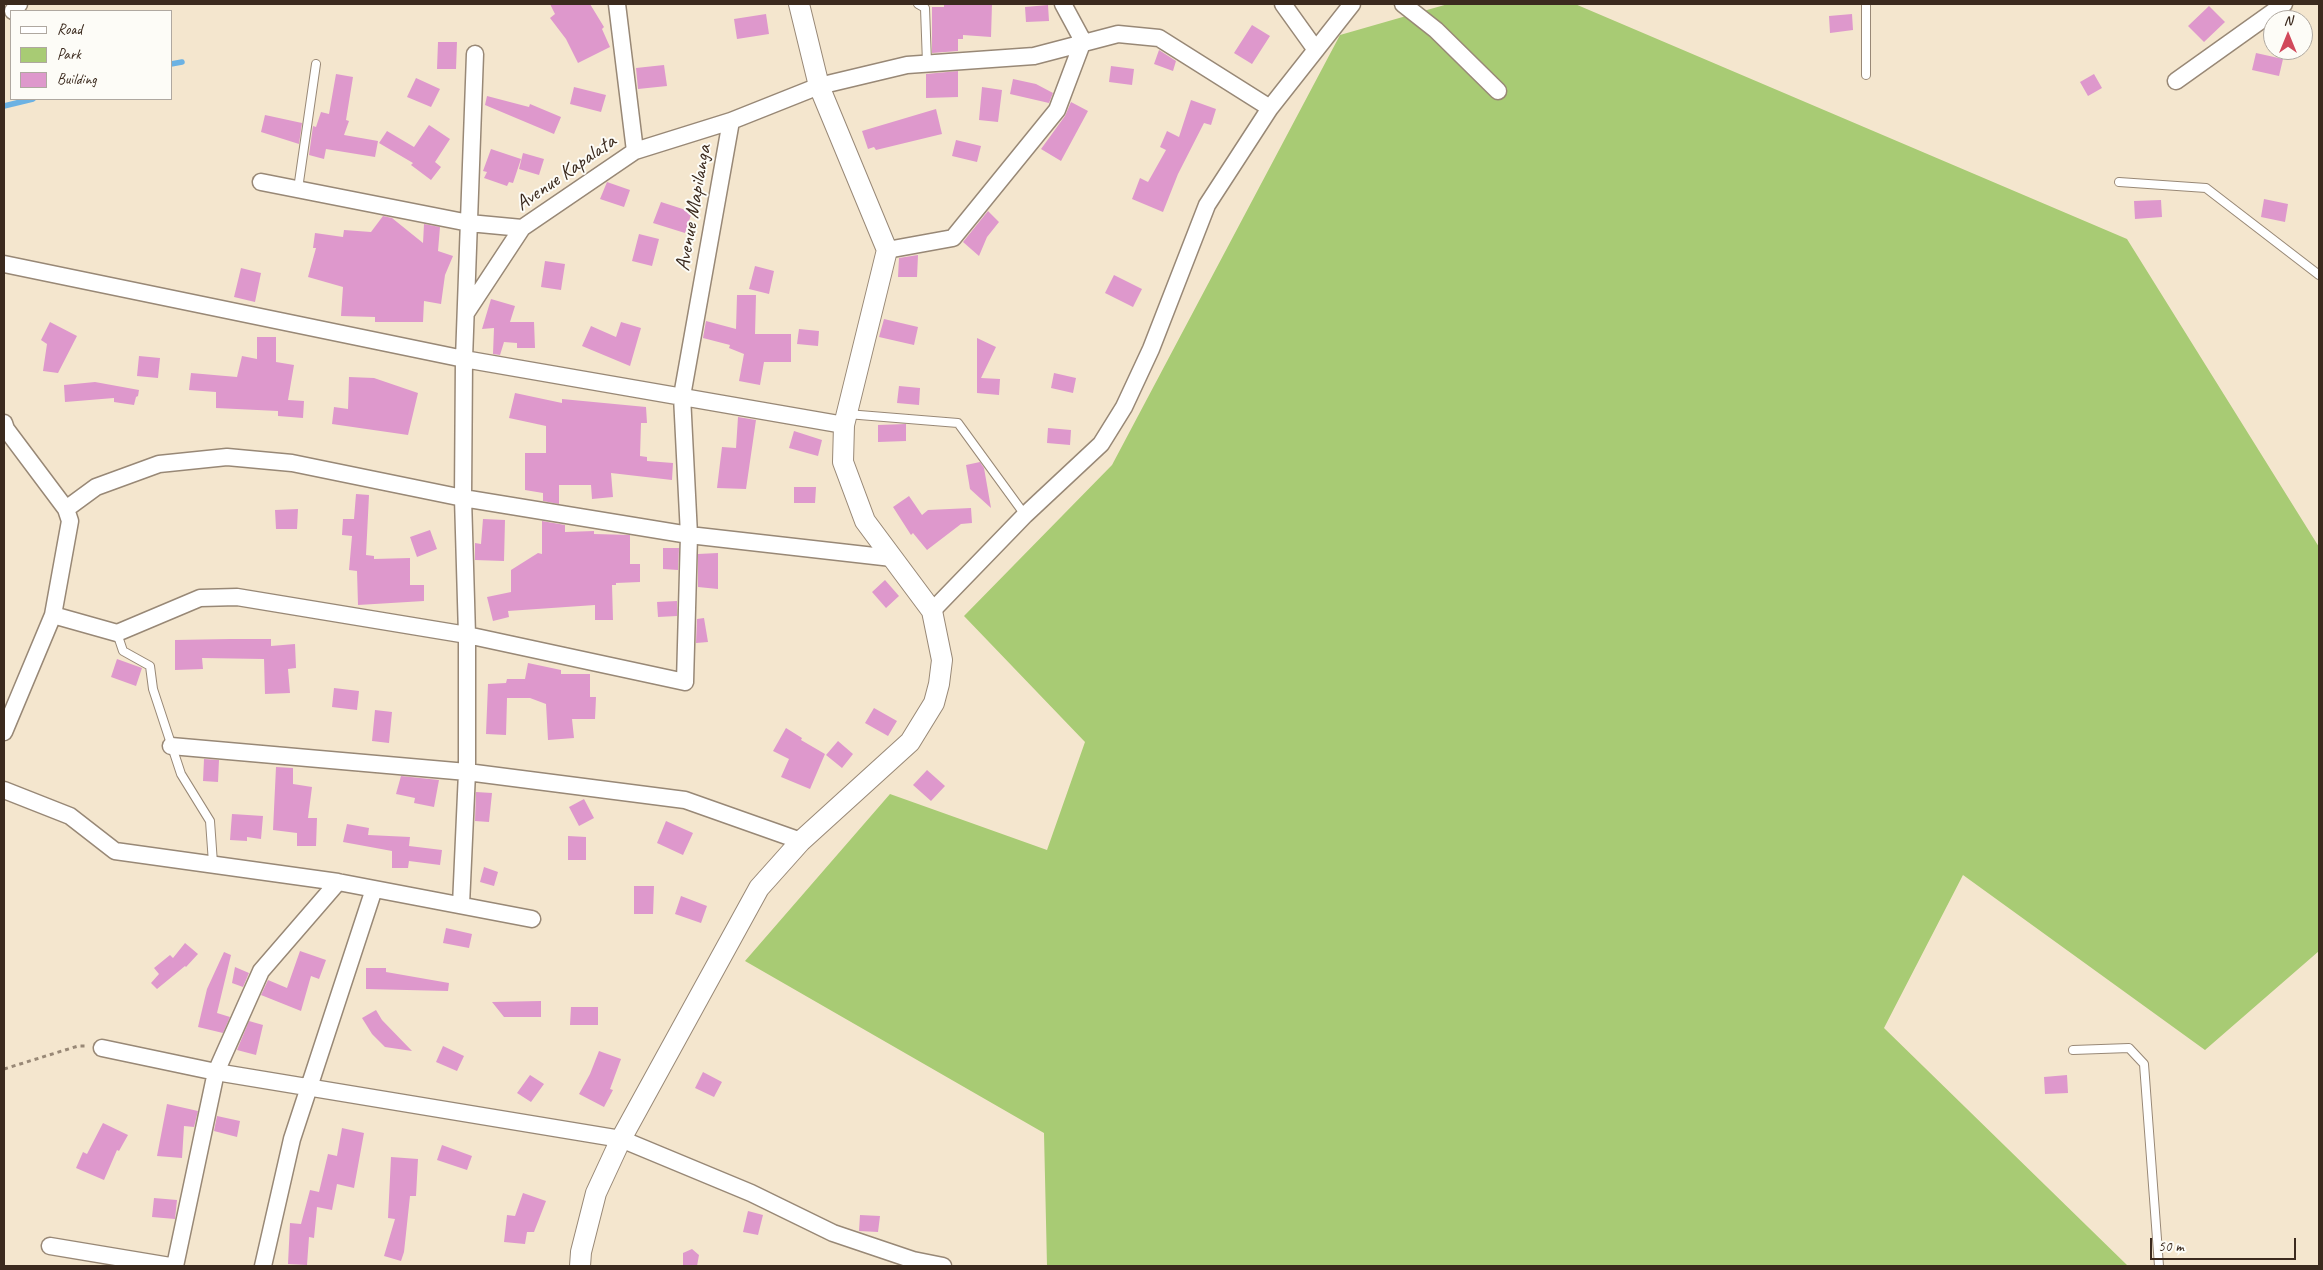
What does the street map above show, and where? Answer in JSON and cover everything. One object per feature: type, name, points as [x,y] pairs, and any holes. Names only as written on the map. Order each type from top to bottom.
[{"type":"street","points":[[617,4],[635,150]]},
{"type":"street","points":[[580,1266],[581,1252],[596,1193],[621,1140],[759,888],[801,841],[910,742],[934,703],[942,660],[932,611],[865,520],[843,462],[845,420],[886,250],[819,86],[799,4]]},
{"type":"street","points":[[886,250],[953,238],[1056,110],[1082,41],[1063,4]]},
{"type":"street","points":[[1283,4],[1316,50]]},
{"type":"street","points":[[932,611],[1025,515],[1101,444],[1124,407],[1151,349],[1207,205],[1270,108],[1352,4]]},
{"type":"street","points":[[1404,4],[1436,30],[1498,92]]},
{"type":"street","points":[[2176,81],[2275,6]]},
{"type":"street","name":"Avenue Mapilanga","points":[[467,634],[685,682],[689,535],[682,396],[730,121],[819,86],[907,65],[1034,56],[1082,41],[1118,34],[1159,38],[1270,108]]},
{"type":"street","points":[[461,905],[467,772],[467,634],[463,498],[464,359],[475,54]]},
{"type":"street","name":"Avenue Kapalata","points":[[466,313],[522,228],[635,150],[730,121]]},
{"type":"street","points":[[260,182],[469,223],[522,228]]},
{"type":"street","points":[[4,264],[464,359],[682,396],[845,420]]},
{"type":"street","points":[[4,423],[6,429],[66,509],[70,521],[54,615],[4,732]]},
{"type":"street","points":[[66,509],[96,487],[159,464],[227,457],[292,463],[463,498],[689,535],[892,558]]},
{"type":"street","points":[[54,615],[116,633],[200,598],[238,597],[467,634]]},
{"type":"street","points":[[172,746],[467,772],[685,800],[801,841]]},
{"type":"street","points":[[4,790],[70,816],[115,850],[338,882],[532,919]]},
{"type":"street","points":[[174,1266],[216,1072],[261,971],[338,882]]},
{"type":"street","points":[[263,1266],[292,1140],[374,889]]},
{"type":"street","points":[[102,1048],[216,1072],[309,1086],[621,1140],[751,1193],[833,1233],[912,1260],[943,1266]]},
{"type":"street","points":[[50,1246],[170,1266]]},
{"type":"lane","points":[[918,4],[925,8],[926,63]]},
{"type":"lane","points":[[1866,4],[1866,75]]},
{"type":"lane","points":[[298,189],[316,64]]},
{"type":"lane","points":[[2119,182],[2206,188],[2319,275]]},
{"type":"lane","points":[[845,420],[958,423],[1025,515]]},
{"type":"lane","points":[[116,633],[123,651],[150,666],[153,689],[181,774],[210,821],[213,863]]},
{"type":"lane","points":[[2072,1050],[2129,1048],[2144,1064],[2160,1266]]},
{"type":"path","points":[[4,1069],[78,1046],[102,1048]]},
{"type":"green space","points":[[1448,4],[1575,4],[2127,239],[2319,547],[2319,951],[2205,1050],[1963,875],[1884,1028],[2128,1266],[1047,1266],[1044,1133],[745,961],[890,794],[1047,850],[1085,742],[964,616],[1112,465],[1340,35]]},
{"type":"building","points":[[550,4],[590,4],[604,27],[602,29],[610,47],[578,63],[566,39],[550,18],[555,14]]},
{"type":"building","points":[[944,4],[992,4],[991,37],[963,35],[963,39],[958,39],[958,51],[932,53],[932,7],[944,7]]},
{"type":"building","points":[[1048,5],[1049,21],[1026,22],[1025,7]]},
{"type":"building","points":[[2209,6],[2225,22],[2204,42],[2188,26]]},
{"type":"building","points":[[766,14],[769,34],[737,39],[734,19]]},
{"type":"building","points":[[1852,14],[1853,30],[1830,33],[1829,16]]},
{"type":"building","points":[[1252,25],[1270,36],[1252,64],[1234,53]]},
{"type":"building","points":[[438,42],[457,42],[456,69],[437,69]]},
{"type":"building","points":[[1159,50],[1176,61],[1173,71],[1154,64]]},
{"type":"building","points":[[2256,53],[2263,55],[2263,60],[2283,60],[2279,76],[2252,70]]},
{"type":"building","points":[[664,65],[667,86],[638,89],[636,68]]},
{"type":"building","points":[[1111,66],[1134,69],[1132,85],[1109,82]]},
{"type":"building","points":[[958,71],[958,97],[926,98],[926,74]]},
{"type":"building","points":[[336,74],[353,77],[346,120],[349,121],[344,135],[378,141],[375,157],[326,149],[324,159],[309,155],[313,126],[316,127],[321,112],[329,114]]},
{"type":"building","points":[[2094,74],[2102,88],[2088,96],[2080,82]]},
{"type":"building","points":[[416,78],[440,89],[431,107],[407,97]]},
{"type":"building","points":[[1013,79],[1036,84],[1053,93],[1049,103],[1010,94]]},
{"type":"building","points":[[574,87],[606,95],[601,112],[570,104]]},
{"type":"building","points":[[982,87],[1002,90],[998,122],[979,120]]},
{"type":"building","points":[[487,96],[529,107],[530,104],[561,117],[554,134],[485,105]]},
{"type":"building","points":[[1191,100],[1216,109],[1211,125],[1204,123],[1178,174],[1163,212],[1132,199],[1140,178],[1148,182],[1166,150],[1160,147],[1167,131],[1179,137]]},
{"type":"building","points":[[1071,102],[1088,111],[1061,161],[1041,149],[1065,116]]},
{"type":"building","points":[[936,109],[942,134],[876,150],[874,147],[868,149],[862,131]]},
{"type":"building","points":[[265,115],[302,123],[299,144],[261,132]]},
{"type":"building","points":[[429,125],[450,139],[435,162],[441,167],[431,180],[411,165],[413,163],[379,143],[387,131],[414,147]]},
{"type":"building","points":[[956,140],[981,146],[977,162],[952,156]]},
{"type":"building","points":[[491,149],[521,159],[513,183],[509,182],[507,186],[484,178],[487,172],[483,171]]},
{"type":"building","points":[[523,153],[544,159],[539,175],[519,169]]},
{"type":"building","points":[[607,182],[630,190],[624,207],[600,199]]},
{"type":"building","points":[[2264,199],[2288,204],[2285,222],[2261,217]]},
{"type":"building","points":[[2161,200],[2162,217],[2135,219],[2134,201]]},
{"type":"building","points":[[661,202],[692,212],[685,233],[653,223]]},
{"type":"building","points":[[988,211],[999,222],[987,237],[979,256],[963,242]]},
{"type":"building","points":[[383,216],[392,218],[423,243],[424,224],[440,227],[438,251],[453,256],[445,275],[441,304],[424,301],[423,322],[375,322],[375,317],[341,316],[343,287],[308,277],[316,248],[313,248],[315,233],[343,237],[344,230],[371,232]]},
{"type":"building","points":[[639,234],[659,239],[652,266],[632,261]]},
{"type":"building","points":[[918,255],[917,277],[898,277],[899,258]]},
{"type":"building","points":[[545,261],[565,264],[561,290],[541,287]]},
{"type":"building","points":[[755,266],[774,271],[769,294],[749,289]]},
{"type":"building","points":[[241,268],[261,273],[255,302],[234,297]]},
{"type":"building","points":[[1114,275],[1142,289],[1133,307],[1105,293]]},
{"type":"building","points":[[737,295],[756,295],[755,334],[791,334],[791,362],[764,362],[760,385],[739,381],[744,354],[729,348],[730,345],[703,338],[706,321],[736,329]]},
{"type":"building","points":[[491,299],[515,306],[510,322],[534,322],[535,348],[517,348],[517,343],[504,342],[500,355],[493,354],[494,328],[482,329]]},
{"type":"building","points":[[884,319],[918,327],[914,345],[879,337]]},
{"type":"building","points":[[50,322],[77,336],[58,373],[43,371],[47,344],[41,340]]},
{"type":"building","points":[[621,322],[641,328],[630,366],[582,346],[591,326],[616,337]]},
{"type":"building","points":[[799,329],[819,331],[818,346],[797,344]]},
{"type":"building","points":[[257,337],[276,337],[276,362],[294,365],[288,400],[304,401],[303,418],[278,416],[278,411],[216,408],[216,392],[189,390],[191,373],[237,377],[242,356],[257,359]]},
{"type":"building","points":[[977,338],[996,347],[981,378],[1000,379],[999,395],[977,393]]},
{"type":"building","points":[[139,356],[160,358],[158,378],[137,376]]},
{"type":"building","points":[[1054,373],[1076,378],[1073,393],[1051,388]]},
{"type":"building","points":[[349,377],[374,378],[418,393],[408,435],[332,424],[334,407],[348,409]]},
{"type":"building","points":[[95,382],[139,390],[134,405],[114,402],[114,398],[65,402],[64,385]]},
{"type":"building","points":[[899,386],[920,388],[919,405],[897,403]]},
{"type":"building","points":[[515,393],[562,403],[562,399],[646,407],[647,423],[641,423],[640,456],[647,457],[647,461],[673,463],[672,480],[611,473],[613,497],[592,499],[591,485],[559,485],[559,504],[543,501],[543,493],[525,490],[525,453],[546,453],[546,426],[509,418]]},
{"type":"building","points":[[738,417],[756,420],[746,489],[717,488],[722,447],[736,448]]},
{"type":"building","points":[[906,424],[906,441],[878,442],[878,425]]},
{"type":"building","points":[[1048,428],[1071,430],[1070,445],[1047,443]]},
{"type":"building","points":[[794,431],[822,440],[818,456],[789,448]]},
{"type":"building","points":[[980,462],[984,468],[991,508],[970,489],[966,465]]},
{"type":"building","points":[[794,487],[816,487],[815,503],[794,503]]},
{"type":"building","points":[[356,494],[369,495],[366,555],[374,556],[374,559],[410,558],[410,585],[424,585],[424,601],[358,605],[357,571],[349,570],[352,536],[342,535],[343,519],[354,519]]},
{"type":"building","points":[[909,496],[922,515],[928,510],[971,508],[972,523],[961,524],[927,550],[913,533],[911,535],[893,507]]},
{"type":"building","points":[[298,509],[297,529],[276,529],[275,510]]},
{"type":"building","points":[[483,519],[505,520],[504,561],[475,560],[475,543],[481,544]]},
{"type":"building","points":[[542,521],[565,525],[565,532],[594,531],[594,534],[630,535],[630,564],[640,564],[640,582],[616,583],[616,585],[612,585],[613,620],[595,620],[595,605],[508,611],[509,617],[493,621],[487,597],[511,592],[511,570],[538,553],[542,554]]},
{"type":"building","points":[[430,530],[437,549],[417,557],[410,537]]},
{"type":"building","points":[[663,548],[679,548],[678,570],[663,569]]},
{"type":"building","points":[[718,553],[718,589],[698,587],[698,554]]},
{"type":"building","points":[[885,580],[899,596],[886,608],[872,592]]},
{"type":"building","points":[[677,601],[677,616],[658,617],[657,602]]},
{"type":"building","points":[[704,618],[708,642],[696,643],[697,619]]},
{"type":"building","points":[[271,639],[271,646],[295,644],[296,668],[288,669],[290,693],[265,694],[264,659],[202,658],[203,669],[175,670],[175,640]]},
{"type":"building","points":[[117,659],[142,668],[136,686],[111,677]]},
{"type":"building","points":[[528,663],[561,670],[561,674],[590,674],[590,697],[596,697],[595,719],[572,719],[574,738],[548,740],[546,704],[530,698],[507,698],[506,735],[486,734],[488,684],[506,683],[507,679],[525,679]]},
{"type":"building","points":[[334,688],[359,691],[357,710],[332,707]]},
{"type":"building","points":[[874,708],[897,721],[888,736],[865,723]]},
{"type":"building","points":[[375,710],[392,712],[389,743],[372,741]]},
{"type":"building","points":[[786,728],[802,738],[801,740],[825,754],[810,789],[781,777],[789,759],[773,751]]},
{"type":"building","points":[[838,741],[853,754],[842,768],[826,755]]},
{"type":"building","points":[[204,759],[219,760],[218,782],[203,781]]},
{"type":"building","points":[[276,767],[293,768],[293,784],[312,787],[308,818],[317,818],[316,846],[297,846],[297,833],[273,830]]},
{"type":"building","points":[[927,770],[945,786],[931,801],[913,785]]},
{"type":"building","points":[[401,776],[439,780],[434,807],[414,803],[415,798],[396,794]]},
{"type":"building","points":[[476,792],[492,793],[489,822],[475,821]]},
{"type":"building","points":[[584,799],[594,818],[579,826],[569,807]]},
{"type":"building","points":[[232,814],[263,816],[261,839],[247,837],[247,841],[230,840]]},
{"type":"building","points":[[666,821],[693,833],[683,855],[657,843]]},
{"type":"building","points":[[347,824],[369,828],[368,835],[410,837],[409,846],[442,850],[440,865],[409,861],[408,868],[392,868],[392,851],[343,842]]},
{"type":"building","points":[[568,836],[586,837],[586,860],[568,860]]},
{"type":"building","points":[[484,867],[498,872],[494,886],[480,882]]},
{"type":"building","points":[[634,886],[654,886],[653,914],[634,914]]},
{"type":"building","points":[[681,896],[707,906],[701,923],[675,914]]},
{"type":"building","points":[[446,928],[472,934],[469,948],[443,943]]},
{"type":"building","points":[[185,943],[198,954],[186,967],[157,989],[151,983],[159,974],[154,968],[170,955],[173,958]]},
{"type":"building","points":[[300,951],[326,960],[319,979],[311,976],[301,1011],[261,995],[268,980],[287,988]]},
{"type":"building","points":[[224,952],[231,955],[217,1013],[230,1017],[223,1033],[198,1027],[207,989]]},
{"type":"building","points":[[235,967],[249,973],[243,987],[232,983]]},
{"type":"building","points":[[366,968],[386,968],[386,972],[449,983],[448,991],[366,989]]},
{"type":"building","points":[[541,1001],[541,1017],[504,1017],[492,1002]]},
{"type":"building","points":[[571,1007],[598,1007],[598,1025],[570,1025]]},
{"type":"building","points":[[376,1010],[382,1020],[412,1051],[385,1047],[372,1034],[362,1018]]},
{"type":"building","points":[[249,1021],[263,1025],[256,1055],[237,1050]]},
{"type":"building","points":[[443,1046],[464,1056],[457,1071],[436,1062]]},
{"type":"building","points":[[599,1051],[621,1059],[610,1089],[613,1090],[604,1107],[579,1094],[590,1074]]},
{"type":"building","points":[[703,1072],[722,1082],[714,1097],[695,1088]]},
{"type":"building","points":[[530,1075],[544,1084],[531,1102],[517,1093]]},
{"type":"building","points":[[2067,1075],[2068,1093],[2045,1094],[2044,1077]]},
{"type":"building","points":[[167,1104],[198,1111],[194,1127],[184,1126],[182,1158],[157,1156]]},
{"type":"building","points":[[217,1116],[240,1121],[237,1137],[214,1131]]},
{"type":"building","points":[[103,1123],[128,1135],[119,1151],[117,1150],[104,1180],[76,1168],[83,1152],[87,1154]]},
{"type":"building","points":[[342,1128],[364,1133],[354,1188],[337,1184],[332,1210],[317,1207],[314,1238],[309,1237],[307,1265],[288,1264],[290,1223],[301,1224],[310,1190],[319,1192],[328,1154],[337,1156]]},
{"type":"building","points":[[442,1145],[472,1156],[467,1170],[437,1160]]},
{"type":"building","points":[[391,1157],[418,1159],[416,1196],[410,1196],[404,1252],[401,1261],[384,1256],[395,1219],[388,1218]]},
{"type":"building","points":[[523,1193],[546,1201],[534,1232],[527,1232],[525,1244],[504,1242],[507,1215],[515,1216]]},
{"type":"building","points":[[154,1198],[177,1200],[175,1219],[152,1217]]},
{"type":"building","points":[[748,1211],[763,1215],[758,1235],[743,1232]]},
{"type":"building","points":[[860,1215],[880,1216],[878,1232],[859,1231]]},
{"type":"building","points":[[692,1249],[699,1255],[697,1266],[683,1266],[683,1253]]},
{"type":"waterway","points":[[172,64],[182,62]]},
{"type":"waterway","points":[[4,106],[29,100]]}]
